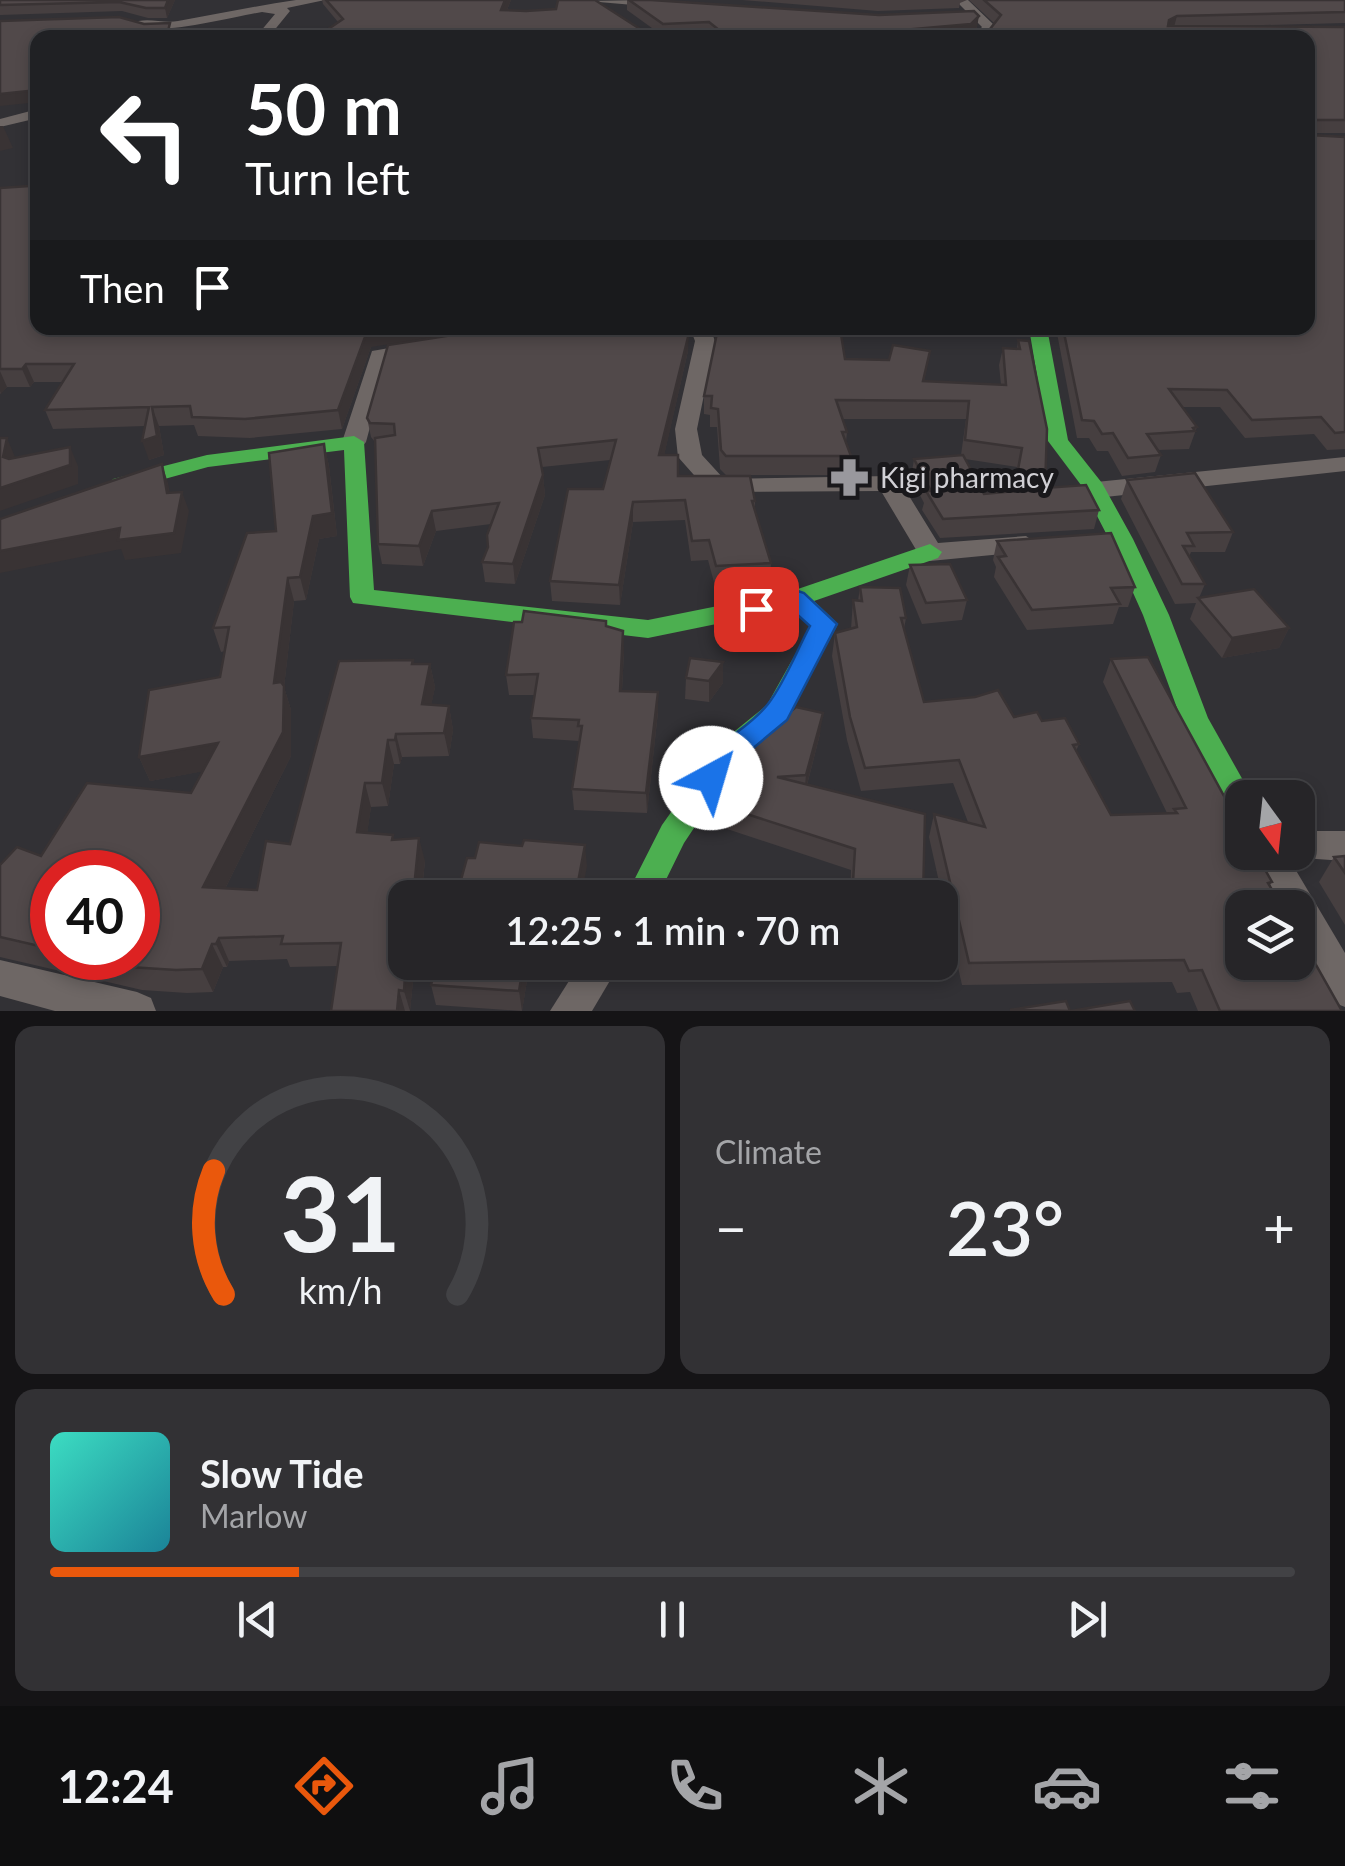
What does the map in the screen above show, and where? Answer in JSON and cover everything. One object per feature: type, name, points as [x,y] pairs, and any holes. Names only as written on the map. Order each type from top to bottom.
[{"type":"street","points":[[122,19],[148,26],[178,25],[251,9],[319,0]]},
{"type":"street","points":[[962,0],[989,27],[986,30]]},
{"type":"street","points":[[590,1],[675,4]]},
{"type":"street","points":[[590,1],[612,7],[629,22]]},
{"type":"street","points":[[251,9],[284,10],[268,30]]},
{"type":"street","points":[[959,15],[976,15]]},
{"type":"street","points":[[0,113],[30,113]]},
{"type":"street","points":[[0,123],[30,114]]},
{"type":"street","points":[[1039,335],[1058,441],[1096,490],[1112,540],[1156,615],[1195,719],[1228,780]]},
{"type":"street","points":[[698,336],[686,429],[690,457],[718,487],[888,483],[930,552]]},
{"type":"street","points":[[432,348],[379,355],[354,442],[362,597],[648,629],[795,599],[930,552],[1045,544]]},
{"type":"street","points":[[93,495],[167,468],[262,450],[354,442]]},
{"type":"street","points":[[1096,490],[1345,464]]},
{"type":"street","points":[[650,880],[674,834],[730,750],[777,712],[803,670],[824,624],[795,599]]},
{"type":"street","points":[[1315,846],[1345,846]]},
{"type":"street","points":[[1277,870],[1345,988]]},
{"type":"street","points":[[0,978],[91,1007],[137,1011]]},
{"type":"street","points":[[569,1011],[591,980]]},
{"type":"building","points":[[0,0],[168,0],[165,8],[146,8],[119,2],[0,5]]},
{"type":"building","points":[[326,0],[505,0],[501,10],[526,11],[556,9],[558,0],[595,0],[642,30],[327,30],[343,19]]},
{"type":"building","points":[[629,0],[879,15],[974,11],[979,16],[971,24],[915,30],[719,30],[709,22],[663,24]]},
{"type":"building","points":[[984,0],[1345,0],[1345,12],[1177,16],[1169,20],[1168,26],[1345,27],[1345,120],[1315,120],[1315,30],[976,30],[990,29],[1001,15]]},
{"type":"building","points":[[119,17],[144,24],[170,23],[168,30],[30,30],[30,91],[0,94],[0,21]]},
{"type":"building","points":[[1315,135],[1345,137],[1345,432],[1335,433],[1321,417],[1252,420],[1227,390],[1169,389],[1197,427],[1193,428],[1195,431],[1147,434],[1161,455],[1128,458],[1113,433],[1102,434],[1094,421],[1082,420],[1064,335],[1315,335]]},
{"type":"building","points":[[29,186],[30,335],[366,335],[338,410],[245,419],[192,417],[190,406],[152,407],[157,436],[142,441],[149,407],[45,410],[74,364],[26,364],[22,369],[0,369],[0,188]]},
{"type":"building","points":[[453,335],[689,335],[659,455],[678,455],[678,476],[750,476],[752,501],[771,563],[716,566],[709,540],[692,541],[685,500],[633,502],[619,585],[550,581],[568,489],[603,489],[616,440],[538,448],[543,475],[513,564],[482,562],[499,503],[432,511],[419,546],[378,544],[375,438],[395,435],[394,424],[370,423],[367,418],[388,345]]},
{"type":"building","points":[[717,335],[841,335],[845,359],[889,360],[893,345],[930,351],[923,381],[1006,385],[1003,348],[1020,349],[1018,340],[1029,341],[1047,429],[1045,488],[1086,485],[1099,510],[943,519],[926,491],[931,491],[914,459],[963,455],[984,494],[1014,491],[1022,448],[965,440],[969,401],[836,400],[851,456],[726,456],[721,450],[718,409],[711,408],[712,396],[704,396]]},
{"type":"building","points":[[0,438],[7,438],[3,457],[9,459],[70,447],[70,465],[0,488]]},
{"type":"building","points":[[324,444],[332,513],[313,516],[300,577],[288,578],[274,683],[284,686],[283,732],[203,887],[257,890],[266,841],[290,844],[339,661],[413,660],[412,664],[430,664],[422,704],[449,706],[444,733],[396,734],[395,740],[388,740],[382,783],[365,783],[357,832],[393,835],[392,840],[419,838],[415,880],[388,880],[388,980],[405,980],[404,991],[399,990],[397,1011],[331,1011],[341,943],[281,944],[283,936],[219,938],[212,944],[202,969],[160,969],[160,850],[45,850],[87,783],[191,793],[218,743],[139,757],[149,690],[220,677],[229,627],[213,628],[247,533],[276,531],[269,453]]},
{"type":"building","points":[[162,464],[167,493],[182,492],[174,533],[118,540],[120,528],[0,551],[0,519]]},
{"type":"building","points":[[1195,473],[1233,532],[1187,533],[1194,546],[1183,546],[1205,584],[1182,584],[1127,480]]},
{"type":"building","points":[[1111,533],[1135,587],[1111,588],[1120,604],[1032,610],[998,557],[1006,556],[997,541]]},
{"type":"building","points":[[950,564],[967,600],[926,603],[910,565]]},
{"type":"building","points":[[860,587],[900,588],[906,618],[901,618],[924,702],[975,697],[998,690],[1014,717],[1037,712],[1042,721],[1065,718],[1079,744],[1073,745],[1111,815],[1177,813],[1174,809],[1186,808],[1111,659],[1148,657],[1225,798],[1225,870],[1265,870],[1272,882],[1268,883],[1272,890],[1225,890],[1225,980],[1315,980],[1315,963],[1342,1011],[1220,1011],[1202,970],[1189,971],[1184,960],[969,963],[958,916],[958,880],[950,880],[934,814],[985,827],[959,760],[865,768],[850,717],[835,633],[857,627],[853,600],[862,601]]},
{"type":"building","points":[[1254,589],[1289,628],[1232,638],[1198,598]]},
{"type":"building","points":[[524,611],[606,621],[606,626],[623,631],[620,691],[658,692],[646,793],[572,789],[582,726],[578,726],[579,720],[531,718],[538,674],[506,675],[514,622],[522,622]]},
{"type":"building","points":[[690,658],[723,662],[709,681],[686,678]]},
{"type":"building","points":[[796,707],[823,713],[806,775],[777,777],[925,814],[923,880],[853,880],[855,849],[725,807],[750,745]]},
{"type":"building","points":[[524,840],[585,845],[578,880],[461,880],[467,858],[475,858],[479,842],[522,846]]},
{"type":"building","points":[[17,847],[30,852],[30,944],[0,937],[0,865]]},
{"type":"building","points":[[1345,856],[1345,873],[1334,857]]},
{"type":"building","points":[[432,980],[521,980],[519,991],[431,985]]},
{"type":"building","points":[[1066,1001],[1070,1011],[1010,1010]]},
{"type":"building","points":[[1130,1001],[1135,1011],[1071,1011]]},
{"type":"traffic: fast","points":[[1039,335],[1058,441],[1091,483],[1121,539],[1156,615],[1195,719],[1228,780]]},
{"type":"traffic: fast","points":[[121,484],[207,461],[354,442],[362,597],[648,629],[795,599],[930,552]]},
{"type":"traffic: fast","points":[[650,880],[673,834],[730,751],[777,712],[825,624],[795,599]]},
{"type":"place","name":"Kigi pharmacy","points":[[850,478]]},
{"type":"route","points":[[711,778],[730,750],[777,712],[803,670],[824,624],[795,599],[756,609]]}]
